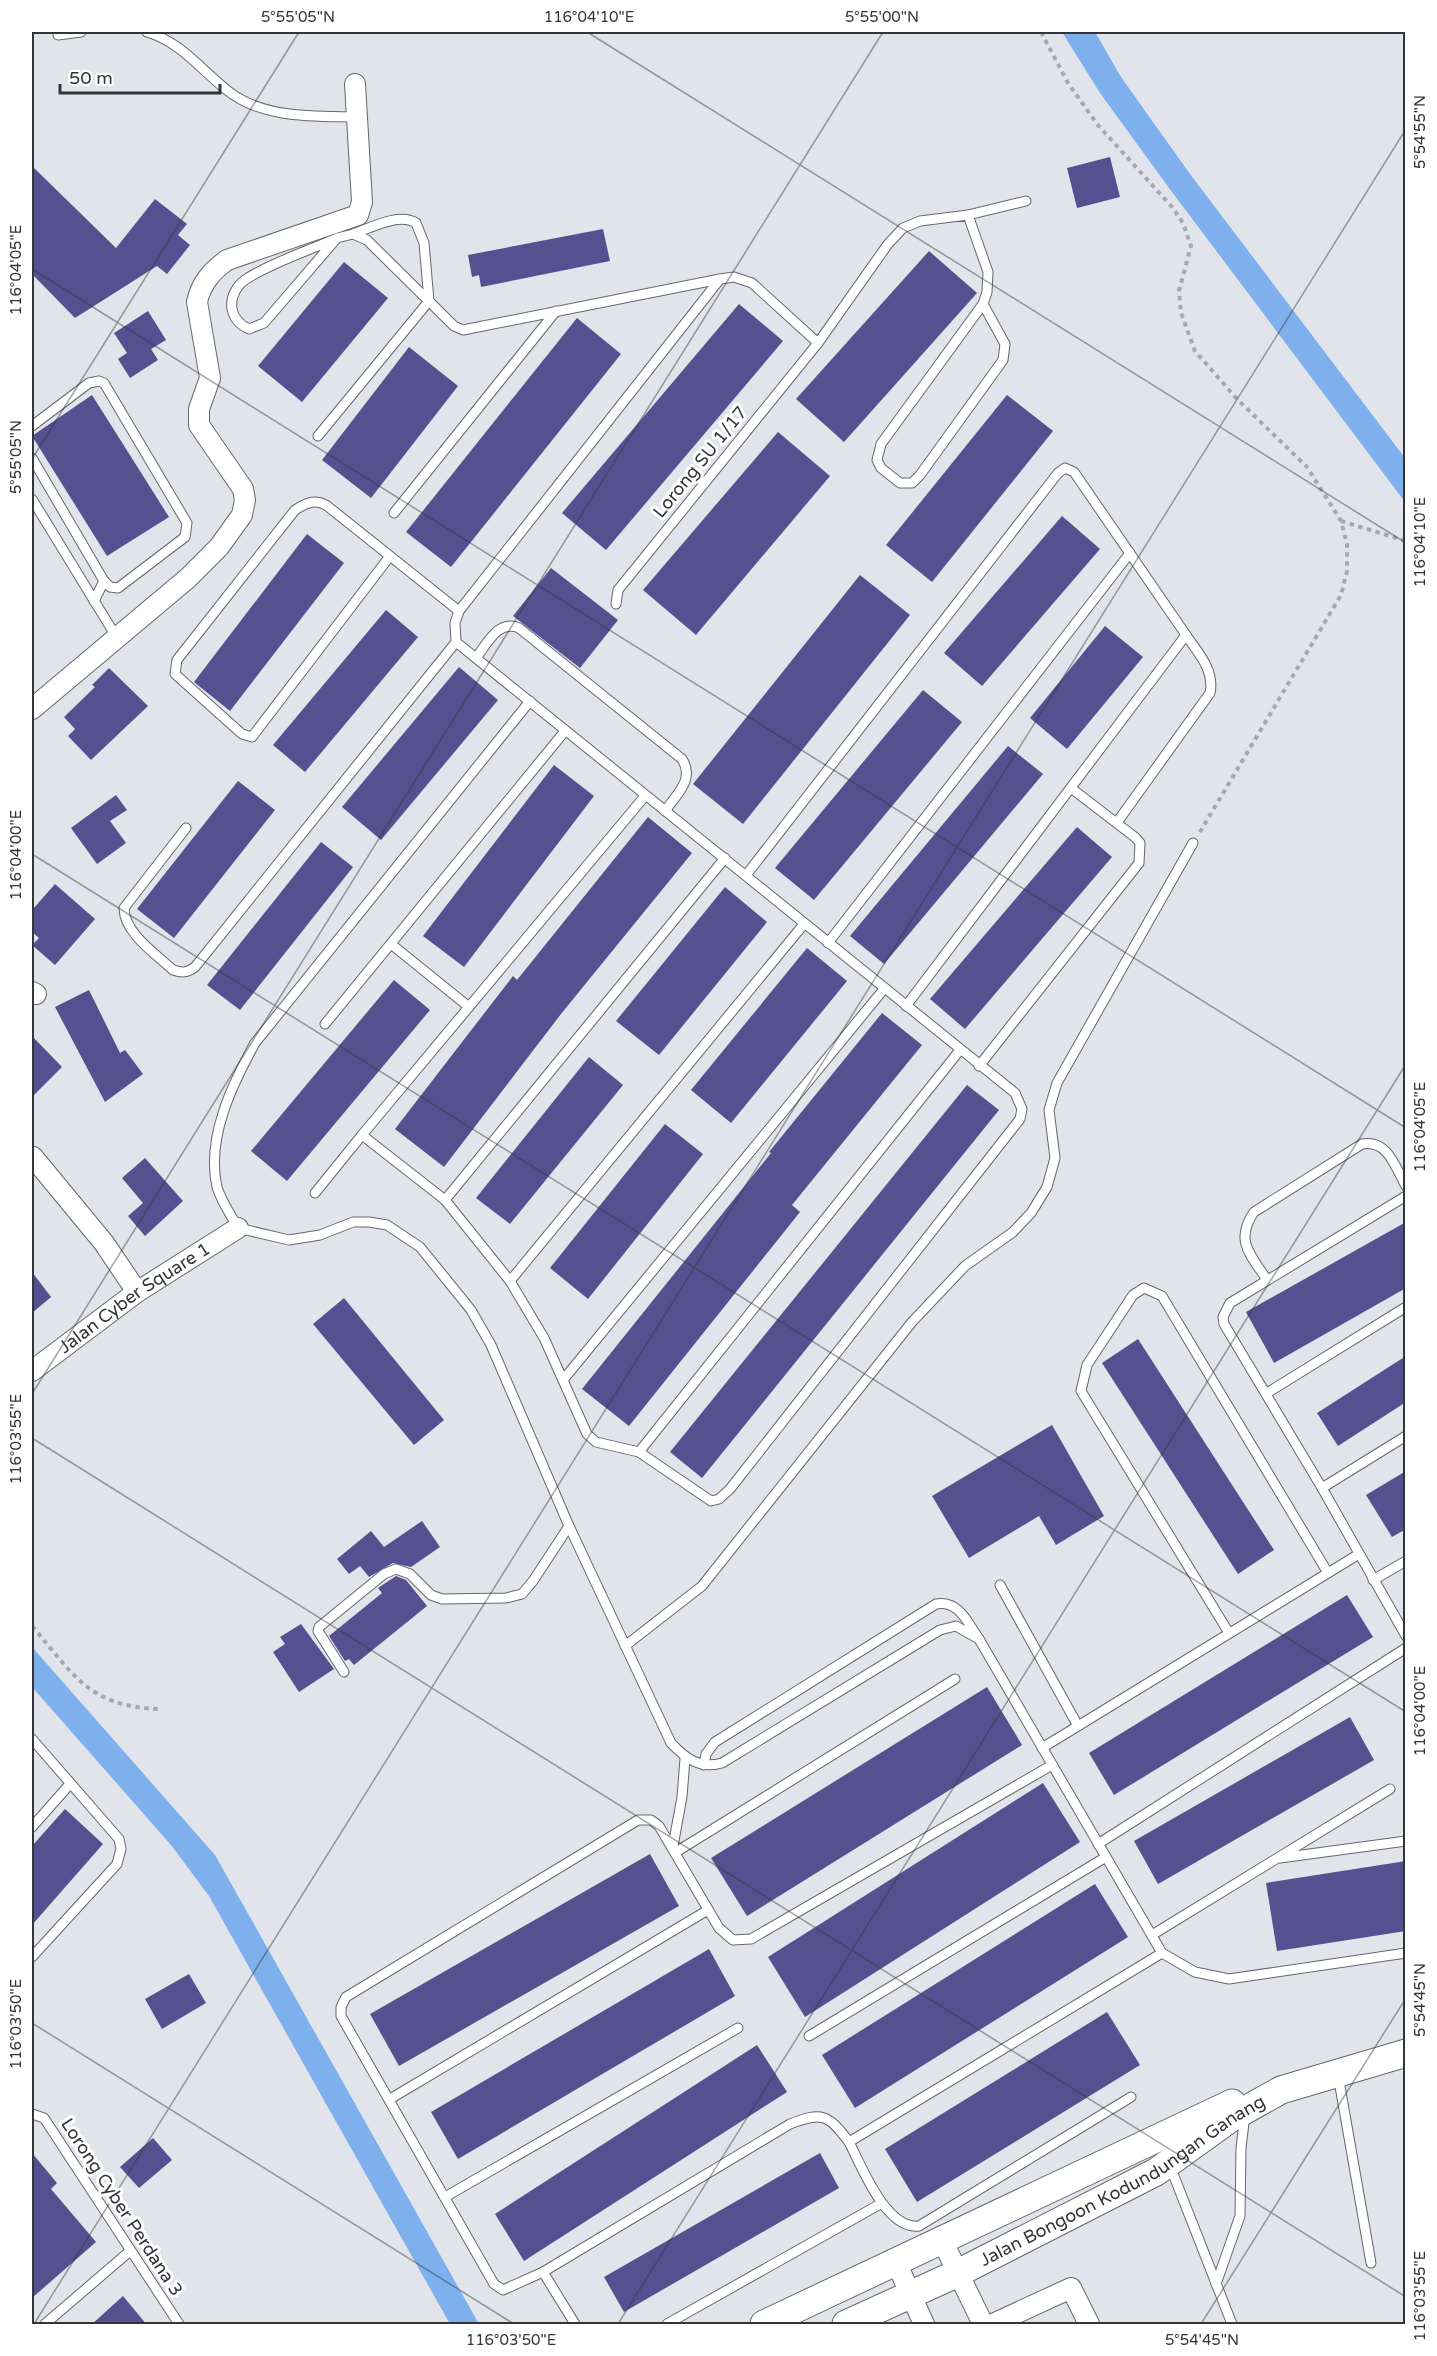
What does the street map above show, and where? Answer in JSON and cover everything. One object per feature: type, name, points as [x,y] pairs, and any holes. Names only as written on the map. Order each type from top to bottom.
[{"type":"street","points":[[32,709],[204,562],[233,530],[242,515],[245,500],[243,489],[199,425],[199,409],[210,378],[197,302],[199,292],[215,269],[227,260],[358,215],[362,202],[355,84]]},
{"type":"street","points":[[33,1157],[104,1243],[137,1292]]},
{"type":"street","name":"Jalan Cyber Square 1","points":[[32,1371],[137,1292],[238,1228]]},
{"type":"street","name":"Jalan Bongoon Kodundungan Ganang","points":[[846,2325],[958,2273],[1169,2164],[1246,2109],[1281,2090],[1406,2053]]},
{"type":"street","points":[[764,2325],[1225,2106],[1281,2090]]},
{"type":"street","points":[[942,2240],[983,2325]]},
{"type":"street","points":[[896,2262],[924,2325]]},
{"type":"street","points":[[993,2325],[1071,2288],[1089,2325]]},
{"type":"lane","points":[[58,35],[81,32]]},
{"type":"lane","points":[[147,32],[166,38],[229,92],[257,106],[297,116],[357,117]]},
{"type":"lane","name":"Lorong SU 1/17","points":[[616,604],[618,590],[818,343],[888,244],[903,228],[920,221],[968,215],[1026,201]]},
{"type":"lane","points":[[968,215],[988,272],[987,292],[983,304],[881,444],[877,460],[881,468],[900,483],[912,483],[920,475],[1004,360],[1005,344],[983,304]]},
{"type":"lane","points":[[318,436],[429,301],[424,243],[416,223],[406,219],[396,220],[337,238],[246,278],[235,292],[231,303],[233,315],[241,326],[249,329],[264,323],[337,238]]},
{"type":"lane","points":[[352,234],[367,240],[454,326],[464,330],[480,329],[556,311],[734,277],[752,283],[818,343]]},
{"type":"lane","points":[[186,828],[124,908],[124,918],[130,928],[173,970],[181,973],[188,972],[195,967],[456,642],[455,623],[459,611],[720,279]]},
{"type":"lane","points":[[394,513],[556,311]]},
{"type":"lane","points":[[32,426],[89,383],[99,381],[104,383],[187,523],[185,537],[118,588],[110,587],[104,581],[32,458]]},
{"type":"lane","points":[[747,874],[1058,472],[1065,468],[1074,472],[1186,634],[1213,680],[1210,693],[1118,822]]},
{"type":"lane","points":[[32,499],[117,638]]},
{"type":"lane","points":[[390,555],[252,737],[242,734],[175,674],[177,660],[295,510],[306,502],[318,501],[326,505],[390,555],[459,611]]},
{"type":"lane","points":[[828,943],[1130,553]]},
{"type":"lane","points":[[94,601],[104,581]]},
{"type":"lane","points":[[476,658],[498,629],[512,625],[519,628],[682,759],[688,772],[688,779],[665,811]]},
{"type":"lane","points":[[906,1006],[1186,634]]},
{"type":"lane","points":[[362,1135],[445,1200],[510,1281],[544,1338],[587,1434],[602,1444],[639,1452],[711,1501],[719,1498],[729,1489],[1020,1119],[1022,1109],[1015,1093],[804,924],[747,874],[645,796],[456,642]]},
{"type":"lane","points":[[530,702],[279,1012],[250,1052],[228,1102],[218,1134],[214,1164],[218,1190],[238,1228],[289,1240],[320,1235],[353,1222],[369,1222],[387,1225],[420,1247],[471,1310],[491,1345],[568,1526],[671,1743],[685,1759],[704,1766],[722,1764],[940,1629],[956,1626],[979,1639]]},
{"type":"lane","points":[[325,1024],[565,730]]},
{"type":"lane","points":[[979,1066],[1139,863],[1140,843],[1118,822],[1071,788]]},
{"type":"lane","points":[[315,1193],[645,796]]},
{"type":"lane","points":[[625,1646],[702,1586],[912,1322],[965,1266],[1012,1232],[1031,1213],[1047,1187],[1054,1158],[1049,1110],[1057,1083],[1193,843]]},
{"type":"lane","points":[[445,1200],[725,858]]},
{"type":"lane","points":[[510,1281],[804,924]]},
{"type":"lane","points":[[391,944],[469,1007]]},
{"type":"lane","points":[[563,1380],[884,989]]},
{"type":"lane","points":[[639,1452],[960,1050]]},
{"type":"lane","points":[[1267,1280],[1245,1246],[1246,1224],[1254,1212],[1362,1144],[1380,1144],[1386,1150],[1406,1186]]},
{"type":"lane","points":[[1406,1196],[1230,1303],[1223,1317],[1224,1324],[1267,1393],[1406,1636]]},
{"type":"lane","points":[[1229,1633],[1081,1391],[1087,1365],[1133,1295],[1144,1288],[1162,1296],[1328,1573]]},
{"type":"lane","points":[[1267,1393],[1406,1308]]},
{"type":"lane","points":[[1322,1488],[1406,1436]]},
{"type":"lane","points":[[344,1672],[318,1632],[319,1627],[384,1574],[396,1569],[410,1574],[430,1595],[442,1599],[506,1598],[522,1594],[533,1581],[568,1526]]},
{"type":"lane","points":[[1042,1748],[1359,1554]]},
{"type":"lane","points":[[1373,1580],[1406,1561]]},
{"type":"lane","points":[[1000,1585],[1078,1726]]},
{"type":"lane","points":[[704,1766],[706,1754],[715,1742],[936,1604],[948,1603],[957,1607],[979,1639],[1162,1953],[1195,1972],[1229,1979],[1406,1953]]},
{"type":"lane","points":[[1098,1844],[1406,1648]]},
{"type":"lane","points":[[674,1849],[955,1679]]},
{"type":"lane","points":[[32,1739],[119,1839],[121,1855],[117,1864],[32,1957]]},
{"type":"lane","points":[[674,1849],[685,1759]]},
{"type":"lane","points":[[1052,1765],[751,1939],[733,1940],[719,1928],[659,1826],[651,1820],[638,1820],[346,1997],[341,2007],[341,2016],[494,2284],[504,2290],[543,2272],[790,2124],[818,2115],[837,2125],[849,2142],[882,2203],[902,2223],[910,2227],[919,2226],[1131,2097]]},
{"type":"lane","points":[[32,1827],[70,1784]]},
{"type":"lane","points":[[1152,1935],[1390,1789]]},
{"type":"lane","points":[[1276,1859],[1406,1841]]},
{"type":"lane","points":[[809,2036],[1106,1857]]},
{"type":"lane","points":[[390,2099],[708,1910]]},
{"type":"lane","points":[[849,2142],[1162,1953]]},
{"type":"lane","points":[[445,2197],[738,2028]]},
{"type":"lane","points":[[1338,2073],[1371,2263]]},
{"type":"lane","points":[[1216,2284],[1240,2217],[1241,2148],[1246,2109]]},
{"type":"lane","name":"Lorong Cyber Perdana 3","points":[[32,2114],[44,2118],[179,2325]]},
{"type":"lane","points":[[1169,2164],[1232,2325]]},
{"type":"lane","points":[[667,2325],[882,2203]]},
{"type":"lane","points":[[45,2325],[130,2251]]},
{"type":"lane","points":[[543,2272],[575,2325]]},
{"type":"path","points":[[1041,32],[1068,83],[1097,124],[1172,207],[1183,223],[1191,246],[1179,291],[1181,313],[1195,351],[1236,398],[1307,467],[1341,521],[1347,544],[1347,571],[1341,595],[1251,741],[1193,843]]},
{"type":"path","points":[[1341,521],[1406,541]]},
{"type":"path","points":[[32,1626],[78,1680],[99,1697],[122,1705],[160,1709]]},
{"type":"water","points":[[1062,32],[1095,32],[1121,77],[1190,174],[1405,458],[1405,502],[1169,188],[1100,93]]},
{"type":"water","points":[[32,1647],[215,1855],[479,2324],[450,2324],[209,1896],[171,1845],[32,1687]]},
{"type":"building","points":[[1110,157],[1120,197],[1077,208],[1067,168]]},
{"type":"building","points":[[32,166],[116,248],[155,199],[187,224],[178,235],[190,245],[167,274],[157,266],[75,318],[32,274]]},
{"type":"building","points":[[603,229],[610,261],[481,287],[479,275],[472,277],[468,255]]},
{"type":"building","points":[[929,251],[977,293],[844,442],[796,399]]},
{"type":"building","points":[[344,262],[388,298],[302,402],[258,366]]},
{"type":"building","points":[[739,304],[783,341],[606,550],[562,513]]},
{"type":"building","points":[[148,311],[166,340],[151,349],[158,360],[130,378],[118,359],[127,353],[114,333]]},
{"type":"building","points":[[577,318],[621,354],[451,567],[406,532]]},
{"type":"building","points":[[409,347],[458,386],[371,498],[322,460]]},
{"type":"building","points":[[92,395],[169,517],[107,556],[32,436]]},
{"type":"building","points":[[1007,395],[1053,431],[932,582],[886,545]]},
{"type":"building","points":[[778,432],[830,476],[696,635],[643,590]]},
{"type":"building","points":[[1062,516],[1100,549],[982,686],[944,653]]},
{"type":"building","points":[[307,534],[344,563],[230,711],[194,682]]},
{"type":"building","points":[[551,568],[618,620],[580,668],[513,616]]},
{"type":"building","points":[[860,575],[910,615],[743,824],[693,784]]},
{"type":"building","points":[[386,610],[418,637],[305,772],[273,745]]},
{"type":"building","points":[[1105,626],[1143,657],[1067,749],[1030,718]]},
{"type":"building","points":[[459,667],[498,700],[381,840],[342,807]]},
{"type":"building","points":[[109,668],[148,706],[91,760],[68,736],[75,729],[64,717],[95,687],[92,685]]},
{"type":"building","points":[[923,690],[962,722],[814,900],[775,868]]},
{"type":"building","points":[[1008,746],[1043,774],[884,964],[850,936]]},
{"type":"building","points":[[554,765],[594,796],[464,967],[423,936]]},
{"type":"building","points":[[238,781],[275,810],[174,938],[137,909]]},
{"type":"building","points":[[116,795],[127,810],[110,821],[126,843],[97,864],[71,828]]},
{"type":"building","points":[[648,817],[692,853],[561,1014],[444,1167],[395,1129],[513,976],[517,980]]},
{"type":"building","points":[[1077,827],[1112,857],[965,1029],[930,999]]},
{"type":"building","points":[[321,842],[353,867],[240,1010],[207,985]]},
{"type":"building","points":[[55,884],[95,919],[55,965],[32,945],[39,938],[32,932],[32,910]]},
{"type":"building","points":[[725,887],[767,922],[659,1055],[616,1021]]},
{"type":"building","points":[[807,948],[847,981],[731,1123],[691,1090]]},
{"type":"building","points":[[394,980],[430,1010],[287,1181],[251,1151]]},
{"type":"building","points":[[89,990],[120,1053],[125,1050],[143,1074],[105,1102],[55,1007]]},
{"type":"building","points":[[882,1013],[922,1045],[792,1205],[800,1212],[629,1426],[582,1389]]},
{"type":"building","points":[[32,1036],[62,1067],[32,1097]]},
{"type":"building","points":[[589,1057],[623,1085],[510,1224],[476,1198]]},
{"type":"building","points":[[967,1085],[999,1110],[702,1478],[670,1452]]},
{"type":"building","points":[[665,1124],[703,1154],[588,1299],[550,1268]]},
{"type":"building","points":[[145,1158],[183,1201],[145,1236],[128,1216],[143,1203],[122,1178]]},
{"type":"building","points":[[1406,1222],[1406,1288],[1274,1363],[1246,1312]]},
{"type":"building","points":[[32,1272],[51,1297],[32,1313]]},
{"type":"building","points":[[344,1298],[444,1420],[414,1445],[313,1324]]},
{"type":"building","points":[[1138,1339],[1274,1550],[1238,1574],[1102,1363]]},
{"type":"building","points":[[1406,1356],[1406,1402],[1338,1446],[1317,1413]]},
{"type":"building","points":[[1052,1425],[1104,1516],[1056,1545],[1039,1516],[969,1558],[932,1496]]},
{"type":"building","points":[[1406,1471],[1406,1529],[1392,1537],[1366,1495]]},
{"type":"building","points":[[422,1521],[440,1547],[411,1567],[393,1563],[369,1577],[360,1566],[349,1574],[337,1559],[371,1531],[384,1547]]},
{"type":"building","points":[[396,1576],[406,1580],[427,1606],[354,1665],[349,1659],[345,1661],[329,1636],[382,1593],[378,1588]]},
{"type":"building","points":[[1347,1595],[1373,1637],[1114,1795],[1089,1753]]},
{"type":"building","points":[[301,1624],[334,1669],[299,1692],[273,1652],[285,1644],[280,1637]]},
{"type":"building","points":[[987,1687],[1022,1745],[747,1916],[711,1858]]},
{"type":"building","points":[[1350,1717],[1374,1760],[1158,1884],[1134,1841]]},
{"type":"building","points":[[1043,1783],[1080,1842],[805,2017],[768,1957]]},
{"type":"building","points":[[65,1809],[103,1844],[32,1925],[32,1846]]},
{"type":"building","points":[[650,1854],[679,1906],[399,2066],[370,2014]]},
{"type":"building","points":[[1406,1861],[1406,1931],[1277,1951],[1266,1883]]},
{"type":"building","points":[[1095,1884],[1128,1937],[855,2108],[822,2055]]},
{"type":"building","points":[[709,1949],[735,1996],[458,2159],[431,2112]]},
{"type":"building","points":[[189,1974],[206,2003],[162,2029],[145,1999]]},
{"type":"building","points":[[1107,2012],[1140,2065],[917,2202],[885,2149]]},
{"type":"building","points":[[757,2045],[787,2092],[524,2261],[495,2214]]},
{"type":"building","points":[[153,2138],[172,2160],[139,2188],[120,2167]]},
{"type":"building","points":[[32,2153],[57,2183],[51,2189],[96,2242],[32,2298]]},
{"type":"building","points":[[820,2153],[839,2188],[624,2312],[604,2277]]},
{"type":"building","points":[[123,2296],[147,2325],[91,2325]]}]
